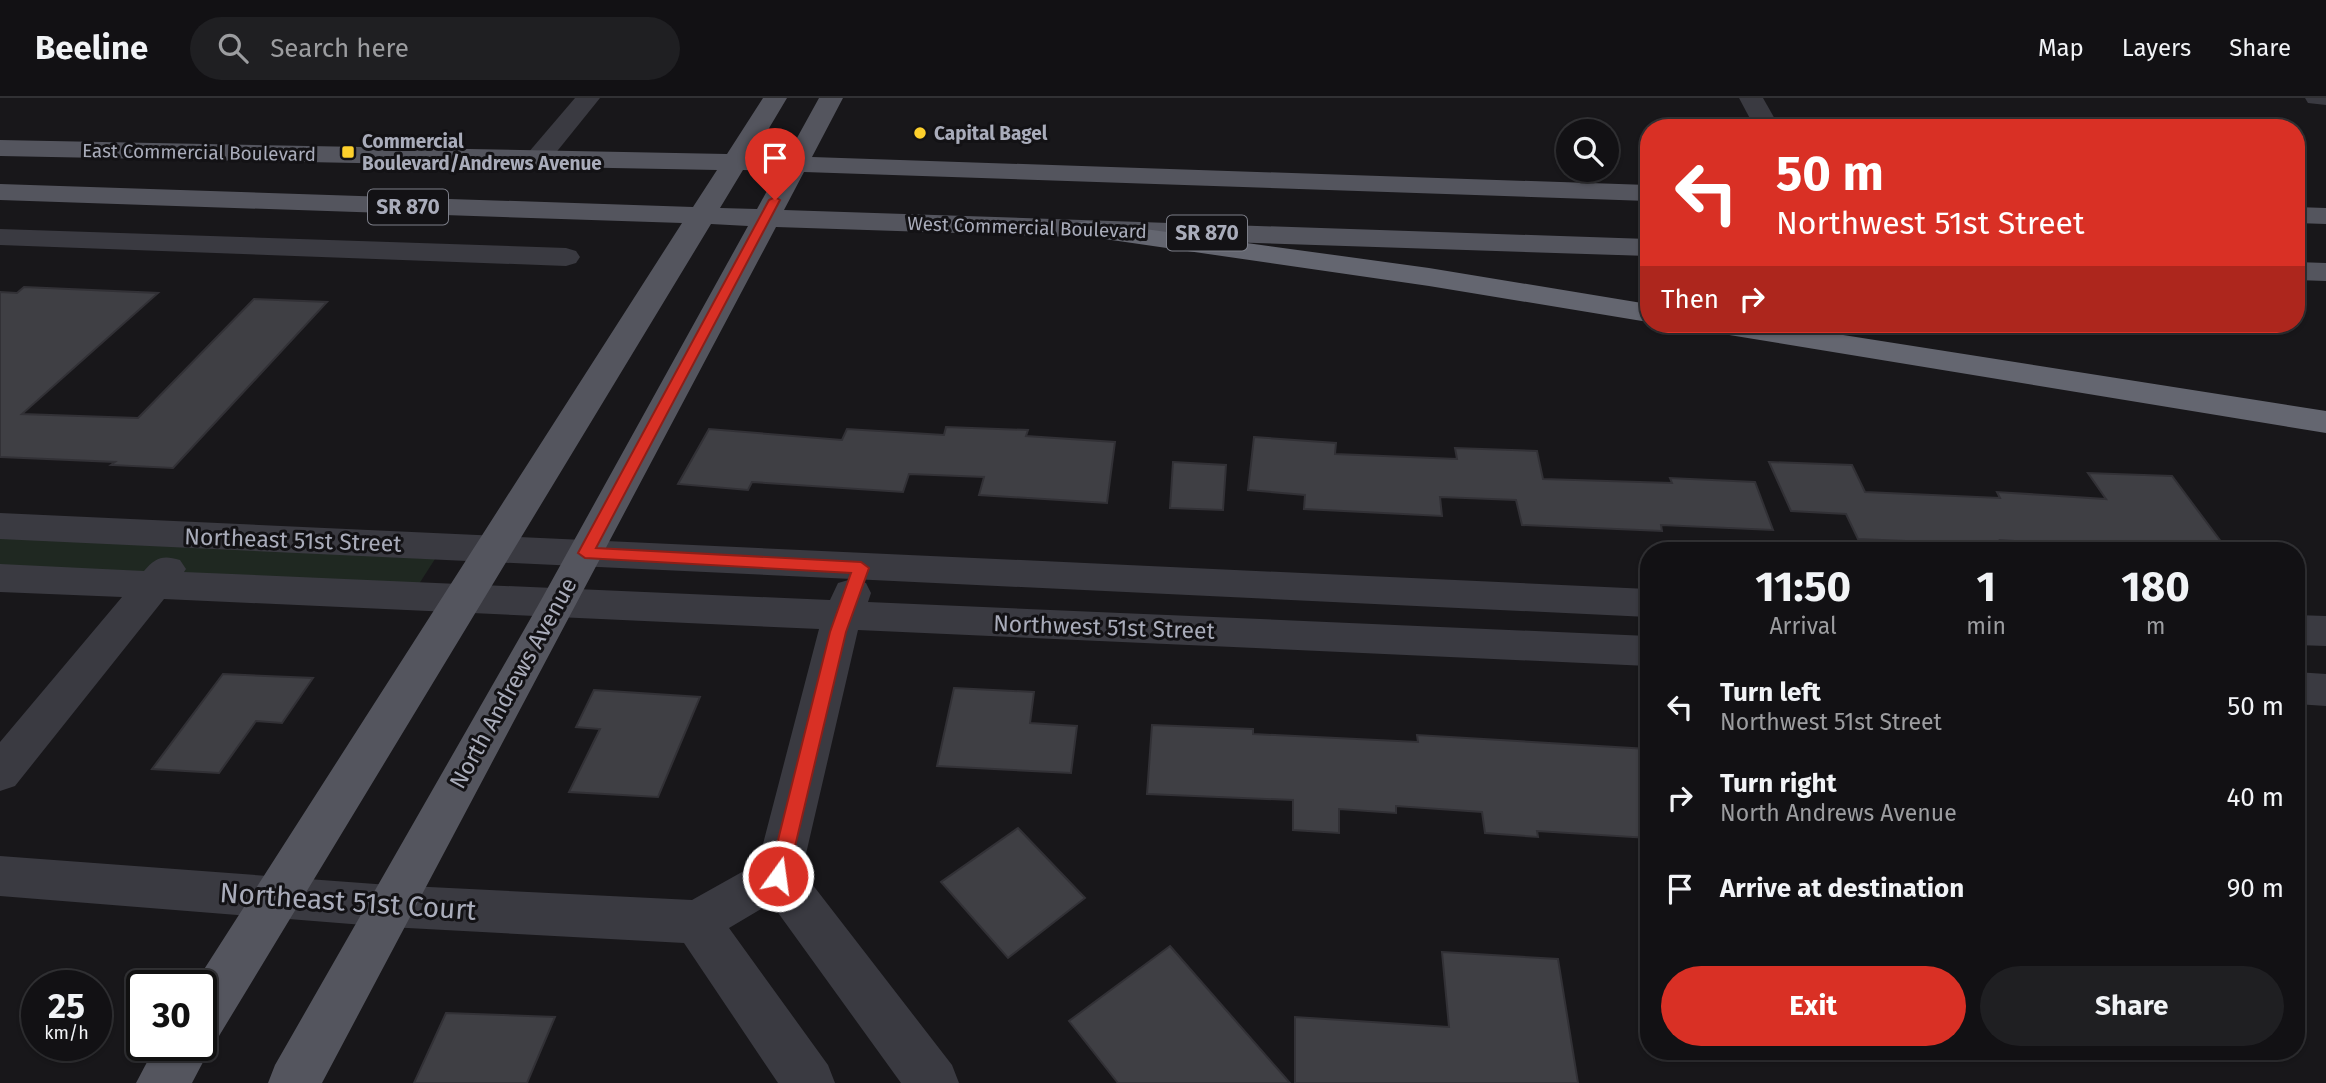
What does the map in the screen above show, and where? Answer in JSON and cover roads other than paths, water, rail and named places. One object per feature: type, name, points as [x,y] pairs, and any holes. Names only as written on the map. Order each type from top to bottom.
[{"type":"highway","points":[[1087,229],[1442,279],[1640,312]]},
{"type":"highway","points":[[1773,333],[2326,422]]},
{"type":"main road","points":[[217,993],[775,98]]},
{"type":"main road","name":"North Andrews Avenue","points":[[294,1083],[559,603],[831,98]]},
{"type":"main road","name":"East Commercial Boulevard","points":[[0,148],[734,162]]},
{"type":"main road","points":[[0,159],[33,149]]},
{"type":"main road","name":"SR 870","points":[[734,162],[1640,193]]},
{"type":"main road","name":"East Commercial Boulevard","points":[[0,192],[700,217]]},
{"type":"main road","points":[[2305,215],[2326,216]]},
{"type":"main road","name":"West Commercial Boulevard","points":[[700,217],[1640,248]]},
{"type":"main road","points":[[2305,271],[2326,272]]},
{"type":"main road","points":[[162,1083],[176,1061]]},
{"type":"street","points":[[537,159],[588,98]]},
{"type":"street","points":[[1752,98],[1763,119]]},
{"type":"street","points":[[2317,98],[2326,98]]},
{"type":"street","points":[[0,237],[566,257]]},
{"type":"street","name":"Northeast 51st Street","points":[[0,526],[585,553]]},
{"type":"street","points":[[0,773],[196,536]]},
{"type":"street","name":"Northwest 51st Street","points":[[585,553],[1640,603]]},
{"type":"street","points":[[809,1083],[697,922],[778,876],[844,616],[861,568]]},
{"type":"street","points":[[0,578],[559,603]]},
{"type":"street","name":"Northwest 51st Street","points":[[559,603],[1640,651]]},
{"type":"street","points":[[2305,630],[2326,631]]},
{"type":"street","points":[[2305,689],[2326,690]]},
{"type":"street","name":"Northeast 51st Court","points":[[0,876],[390,906],[697,922]]},
{"type":"street","points":[[778,876],[933,1083]]},
{"type":"place","name":"Capital Bagel","points":[[920,133]]},
{"type":"place","name":"Commercial Boulevard/Andrews Avenue","points":[[348,152]]}]
